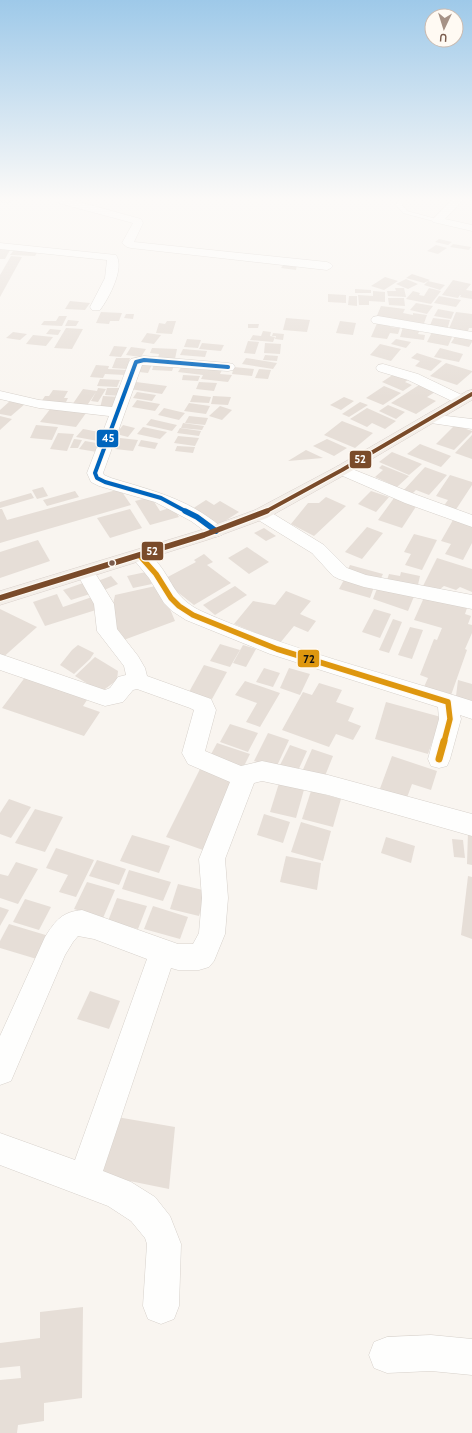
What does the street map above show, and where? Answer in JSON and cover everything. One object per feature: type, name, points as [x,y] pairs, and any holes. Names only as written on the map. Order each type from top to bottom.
[{"type":"main road","points":[[0,598],[140,556],[216,531],[261,514],[342,470],[467,397]]},
{"type":"street","points":[[96,307],[111,278],[112,265]]},
{"type":"street","points":[[316,265],[327,266]]},
{"type":"street","points":[[378,320],[472,336]]},
{"type":"street","points":[[216,531],[197,517],[161,498],[96,478],[97,469],[136,362],[139,360],[228,367]]},
{"type":"street","points":[[383,368],[413,377],[467,397]]},
{"type":"street","points":[[0,395],[45,405],[118,412]]},
{"type":"street","points":[[428,419],[472,424]]},
{"type":"street","points":[[342,470],[411,499],[472,521]]},
{"type":"street","points":[[261,514],[296,534],[318,549],[340,572],[346,575],[364,581],[472,602]]},
{"type":"street","points":[[140,556],[156,574],[171,598],[178,606],[193,615],[277,649],[472,710]]},
{"type":"street","points":[[85,572],[104,604],[107,630],[131,661],[135,668],[137,681]]},
{"type":"street","points":[[0,662],[106,698],[111,699],[117,696],[126,684],[137,681],[198,702],[205,710],[193,753],[196,757],[244,777]]},
{"type":"street","points":[[439,759],[450,719],[448,702]]},
{"type":"street","points":[[0,1070],[55,946],[63,933],[72,924],[82,923],[94,926],[178,957],[199,957],[204,952],[212,934],[215,898],[212,859],[244,777],[248,773],[262,771],[328,785],[472,825]]},
{"type":"street","points":[[84,1180],[163,951]]},
{"type":"street","points":[[0,1149],[119,1194],[143,1209],[158,1228],[164,1244],[161,1306]]},
{"type":"street","points":[[387,1355],[431,1353],[472,1357]]},
{"type":"building","points":[[6,265],[18,265],[0,297],[0,275]]},
{"type":"building","points":[[283,265],[297,265],[296,270],[281,268]]},
{"type":"building","points":[[412,274],[430,280],[424,283],[406,278]]},
{"type":"building","points":[[385,277],[398,281],[384,290],[371,286]]},
{"type":"building","points":[[406,279],[418,284],[408,289],[396,284]]},
{"type":"building","points":[[453,280],[471,284],[466,290],[472,291],[472,299],[460,297],[461,295],[458,298],[442,295]]},
{"type":"building","points":[[428,281],[445,285],[440,290],[424,285]]},
{"type":"building","points":[[395,288],[404,288],[406,297],[388,296],[387,291],[396,291]]},
{"type":"building","points":[[429,288],[441,291],[431,304],[406,299],[413,291],[424,296]]},
{"type":"building","points":[[355,289],[371,290],[371,293],[355,293]]},
{"type":"building","points":[[373,291],[385,292],[385,302],[369,301],[369,305],[359,305],[358,295],[373,296]]},
{"type":"building","points":[[328,294],[346,295],[346,303],[328,302]]},
{"type":"building","points":[[349,296],[357,296],[357,306],[348,305]]},
{"type":"building","points":[[439,296],[461,300],[456,307],[434,303]]},
{"type":"building","points":[[388,298],[404,298],[405,306],[389,305]]},
{"type":"building","points":[[70,301],[90,303],[85,310],[65,309]]},
{"type":"building","points":[[416,303],[433,306],[427,314],[410,310]]},
{"type":"building","points":[[381,306],[405,309],[403,313],[413,315],[413,313],[427,315],[423,326],[376,318]]},
{"type":"building","points":[[438,309],[454,312],[451,319],[434,316]]},
{"type":"building","points":[[101,312],[122,313],[119,321],[110,321],[109,324],[96,323]]},
{"type":"building","points":[[456,312],[472,314],[472,328],[469,328],[467,334],[448,331]]},
{"type":"building","points":[[126,314],[134,314],[133,319],[124,318]]},
{"type":"building","points":[[59,316],[67,316],[62,326],[41,325],[44,321],[56,321]]},
{"type":"building","points":[[286,318],[310,320],[307,332],[283,330]]},
{"type":"building","points":[[433,318],[450,320],[447,330],[429,328]]},
{"type":"building","points":[[68,320],[79,321],[76,326],[65,326]]},
{"type":"building","points":[[167,321],[176,321],[172,334],[156,333],[159,323],[165,324]]},
{"type":"building","points":[[340,321],[356,323],[353,335],[336,333]]},
{"type":"building","points":[[378,321],[392,323],[390,327],[400,328],[398,334],[390,333],[387,339],[371,337]]},
{"type":"building","points":[[248,324],[259,324],[258,328],[248,328]]},
{"type":"building","points":[[403,327],[420,329],[418,334],[425,335],[424,340],[400,337]]},
{"type":"building","points":[[66,328],[83,329],[72,349],[54,348]]},
{"type":"building","points":[[50,329],[61,330],[58,335],[46,334]]},
{"type":"building","points":[[263,331],[271,332],[270,336],[275,337],[273,342],[250,340],[253,335],[261,336]]},
{"type":"building","points":[[13,332],[27,334],[20,340],[6,338]]},
{"type":"building","points":[[432,332],[453,335],[448,346],[427,342]]},
{"type":"building","points":[[147,333],[161,335],[154,344],[141,342]]},
{"type":"building","points":[[273,333],[284,334],[283,340],[275,339],[276,336],[272,336]]},
{"type":"building","points":[[33,335],[53,337],[46,346],[26,344]]},
{"type":"building","points":[[456,335],[472,339],[469,347],[451,343]]},
{"type":"building","points":[[187,339],[201,340],[198,348],[184,347]]},
{"type":"building","points":[[396,339],[411,342],[406,348],[391,344]]},
{"type":"building","points":[[248,341],[259,342],[255,354],[244,353]]},
{"type":"building","points":[[202,343],[224,345],[221,351],[199,349]]},
{"type":"building","points":[[265,343],[281,344],[280,354],[264,353]]},
{"type":"building","points":[[380,344],[401,349],[391,361],[370,355]]},
{"type":"building","points":[[114,346],[127,347],[121,357],[109,356]]},
{"type":"building","points":[[131,347],[146,349],[141,357],[126,355]]},
{"type":"building","points":[[152,348],[177,349],[175,359],[158,358],[159,354],[150,353]]},
{"type":"building","points":[[440,348],[463,354],[459,362],[434,357]]},
{"type":"building","points":[[183,349],[207,351],[205,357],[180,355]]},
{"type":"building","points":[[417,353],[442,361],[431,371],[415,366],[420,361],[411,358]]},
{"type":"building","points":[[265,355],[278,356],[277,361],[263,360]]},
{"type":"building","points":[[116,358],[130,358],[127,369],[112,368]]},
{"type":"building","points":[[246,358],[277,363],[273,369],[242,364]]},
{"type":"building","points":[[155,361],[175,363],[172,371],[152,370]]},
{"type":"building","points":[[143,362],[153,362],[148,373],[139,372]]},
{"type":"building","points":[[446,363],[472,372],[457,385],[430,376]]},
{"type":"building","points":[[96,365],[109,366],[108,369],[127,370],[125,375],[105,374],[103,378],[90,377]]},
{"type":"building","points":[[182,366],[222,370],[220,374],[232,375],[228,382],[201,379],[203,375],[178,372]]},
{"type":"building","points":[[234,367],[254,369],[252,376],[232,374]]},
{"type":"building","points":[[259,369],[271,370],[268,379],[255,378]]},
{"type":"building","points":[[397,372],[411,378],[405,382],[412,385],[403,391],[382,382]]},
{"type":"building","points":[[183,375],[200,376],[198,381],[182,380]]},
{"type":"building","points":[[100,379],[120,380],[117,387],[97,386]]},
{"type":"building","points":[[136,382],[167,386],[162,394],[130,389]]},
{"type":"building","points":[[199,382],[217,383],[214,391],[196,389]]},
{"type":"building","points":[[419,385],[435,392],[427,397],[436,401],[416,414],[391,403]]},
{"type":"building","points":[[384,386],[401,393],[383,405],[366,398]]},
{"type":"building","points":[[98,388],[106,389],[98,402],[91,401],[96,392],[86,407],[72,405],[83,389],[97,391]]},
{"type":"building","points":[[107,388],[124,388],[122,396],[105,395]]},
{"type":"building","points":[[53,390],[68,391],[64,398],[68,398],[65,404],[41,402],[45,396],[49,396]]},
{"type":"building","points":[[137,392],[156,395],[152,401],[133,398]]},
{"type":"building","points":[[193,395],[211,397],[209,403],[190,402]]},
{"type":"building","points":[[103,396],[121,397],[118,408],[100,408]]},
{"type":"building","points":[[213,396],[231,397],[228,405],[211,404]]},
{"type":"building","points":[[344,397],[354,401],[341,410],[330,405]]},
{"type":"building","points":[[137,400],[160,404],[155,411],[132,407]]},
{"type":"building","points":[[10,401],[25,404],[11,416],[0,414],[0,410]]},
{"type":"building","points":[[360,402],[368,405],[349,417],[342,414]]},
{"type":"building","points":[[189,403],[210,406],[206,414],[184,411]]},
{"type":"building","points":[[388,405],[405,412],[396,419],[379,411]]},
{"type":"building","points":[[220,406],[232,410],[222,420],[209,416]]},
{"type":"building","points":[[51,408],[86,413],[76,427],[40,422]]},
{"type":"building","points":[[164,408],[185,413],[179,420],[158,415]]},
{"type":"building","points":[[367,408],[396,421],[385,429],[372,423],[367,427],[350,419]]},
{"type":"building","points":[[0,416],[12,419],[0,430]]},
{"type":"building","points":[[189,416],[208,418],[205,425],[185,423]]},
{"type":"building","points":[[151,419],[177,425],[172,431],[146,425]]},
{"type":"building","points":[[342,421],[373,433],[355,448],[324,435]]},
{"type":"building","points":[[183,423],[204,426],[202,430],[181,428]]},
{"type":"building","points":[[36,425],[58,427],[52,440],[30,438]]},
{"type":"building","points":[[123,425],[135,428],[128,437],[116,434]]},
{"type":"building","points":[[455,425],[472,432],[454,450],[436,444]]},
{"type":"building","points":[[143,427],[167,432],[160,439],[137,434]]},
{"type":"building","points":[[180,428],[201,431],[199,436],[177,433]]},
{"type":"building","points":[[83,429],[105,433],[98,441],[76,437]]},
{"type":"building","points":[[58,433],[74,434],[67,451],[50,449]]},
{"type":"building","points":[[472,435],[472,459],[455,453]]},
{"type":"building","points":[[178,436],[199,438],[195,446],[174,443]]},
{"type":"building","points":[[120,438],[138,440],[133,451],[115,449]]},
{"type":"building","points":[[74,439],[82,440],[78,448],[70,448]]},
{"type":"building","points":[[327,439],[347,448],[334,456],[313,446]]},
{"type":"building","points":[[141,440],[158,443],[155,449],[138,446]]},
{"type":"building","points":[[85,441],[102,444],[97,452],[79,449]]},
{"type":"building","points":[[420,444],[451,456],[441,467],[407,454]]},
{"type":"building","points":[[177,446],[195,447],[193,453],[175,451]]},
{"type":"building","points":[[306,450],[323,458],[288,461]]},
{"type":"building","points":[[392,452],[422,464],[409,475],[379,462]]},
{"type":"building","points":[[382,465],[409,476],[397,487],[375,477],[383,470],[379,468]]},
{"type":"building","points":[[425,467],[447,475],[429,495],[416,490],[412,494],[403,491]]},
{"type":"building","points":[[450,475],[472,482],[472,485],[455,511],[443,507],[448,500],[436,496]]},
{"type":"building","points":[[43,487],[48,496],[37,499],[32,490]]},
{"type":"building","points":[[120,489],[131,505],[0,543],[0,509],[2,509],[7,520]]},
{"type":"building","points":[[75,491],[79,497],[47,506],[43,500]]},
{"type":"building","points":[[371,491],[389,497],[376,512],[358,504]]},
{"type":"building","points":[[31,493],[34,498],[0,508],[0,502]]},
{"type":"building","points":[[151,497],[160,511],[173,507],[179,517],[150,525],[135,501]]},
{"type":"building","points":[[326,497],[346,506],[314,536],[291,524],[308,503],[319,503]]},
{"type":"building","points":[[394,498],[417,505],[402,528],[378,520]]},
{"type":"building","points":[[206,500],[214,505],[220,501],[239,512],[217,526],[192,509]]},
{"type":"building","points":[[130,509],[142,528],[110,538],[97,518]]},
{"type":"building","points":[[453,520],[472,526],[472,543],[463,560],[445,554],[451,544],[441,541]]},
{"type":"building","points":[[367,527],[383,533],[362,559],[345,552]]},
{"type":"building","points":[[264,528],[276,536],[266,541],[254,533]]},
{"type":"building","points":[[414,534],[437,540],[422,570],[405,565],[411,554],[404,552]]},
{"type":"building","points":[[38,540],[50,561],[0,578],[0,552]]},
{"type":"building","points":[[247,547],[269,562],[249,574],[228,558]]},
{"type":"building","points":[[204,554],[213,562],[207,565],[231,583],[194,605],[162,580],[196,562],[194,560]]},
{"type":"building","points":[[437,558],[472,569],[472,592],[460,587],[456,590],[444,586],[440,589],[423,586]]},
{"type":"building","points":[[350,565],[383,574],[379,582],[346,573]]},
{"type":"building","points":[[146,572],[152,584],[133,588],[127,576]]},
{"type":"building","points":[[401,572],[420,576],[417,589],[386,583],[389,574],[400,576]]},
{"type":"building","points":[[111,576],[118,584],[102,591],[95,582]]},
{"type":"building","points":[[345,578],[374,587],[370,598],[339,589]]},
{"type":"building","points":[[83,583],[90,594],[71,600],[63,590]]},
{"type":"building","points":[[160,585],[175,621],[121,641],[108,627],[115,595]]},
{"type":"building","points":[[235,586],[247,595],[215,615],[203,605]]},
{"type":"building","points":[[378,586],[415,594],[408,611],[373,599]]},
{"type":"building","points":[[286,591],[311,601],[300,614],[316,621],[308,632],[294,626],[280,643],[234,624],[253,601],[275,605]]},
{"type":"building","points":[[426,593],[468,605],[465,614],[471,616],[468,624],[472,625],[472,633],[465,649],[467,650],[450,698],[423,689],[428,678],[420,675],[434,639],[437,640],[442,628],[414,620]]},
{"type":"building","points":[[57,594],[63,607],[92,597],[99,609],[45,626],[33,602]]},
{"type":"building","points":[[0,609],[37,627],[0,660]]},
{"type":"building","points":[[374,609],[391,614],[380,638],[362,632]]},
{"type":"building","points":[[393,619],[402,622],[389,653],[379,650]]},
{"type":"building","points":[[410,627],[423,630],[412,659],[398,655]]},
{"type":"building","points":[[220,644],[240,650],[230,667],[210,661]]},
{"type":"building","points":[[78,645],[94,653],[90,659],[74,674],[60,665]]},
{"type":"building","points":[[243,645],[256,649],[246,667],[233,663]]},
{"type":"building","points":[[95,657],[118,671],[117,680],[101,692],[75,676]]},
{"type":"building","points":[[204,665],[227,672],[212,699],[189,692]]},
{"type":"building","points":[[264,668],[280,673],[273,687],[256,682]]},
{"type":"building","points":[[289,668],[310,674],[300,695],[280,688]]},
{"type":"building","points":[[26,676],[89,697],[83,706],[100,712],[84,736],[2,708]]},
{"type":"building","points":[[458,680],[472,684],[472,701],[456,696]]},
{"type":"building","points":[[245,681],[280,693],[260,727],[246,722],[257,703],[235,695]]},
{"type":"building","points":[[319,683],[342,690],[336,702],[354,708],[348,721],[361,726],[353,740],[336,734],[329,747],[282,730],[303,692],[312,695]]},
{"type":"building","points":[[386,702],[441,717],[428,754],[375,739]]},
{"type":"building","points":[[230,724],[258,733],[248,752],[220,742]]},
{"type":"building","points":[[268,733],[289,740],[276,768],[254,761]]},
{"type":"building","points":[[217,743],[250,754],[241,772],[208,760]]},
{"type":"building","points":[[290,745],[307,751],[296,775],[278,769]]},
{"type":"building","points":[[312,749],[333,756],[323,781],[301,774]]},
{"type":"building","points":[[392,756],[437,771],[431,790],[412,784],[405,803],[378,794]]},
{"type":"building","points":[[202,765],[237,775],[203,850],[166,837]]},
{"type":"building","points":[[280,780],[305,786],[296,818],[270,812]]},
{"type":"building","points":[[311,791],[341,799],[333,827],[302,819]]},
{"type":"building","points":[[9,799],[31,807],[11,838],[0,834],[0,813]]},
{"type":"building","points":[[35,809],[63,817],[45,852],[15,843]]},
{"type":"building","points":[[264,814],[290,822],[283,843],[257,835]]},
{"type":"building","points":[[301,822],[331,831],[323,861],[291,852]]},
{"type":"building","points":[[468,831],[472,832],[472,865],[467,864]]},
{"type":"building","points":[[132,835],[170,846],[159,873],[120,861]]},
{"type":"building","points":[[386,837],[415,846],[411,863],[381,853]]},
{"type":"building","points":[[452,839],[463,840],[465,858],[454,857]]},
{"type":"building","points":[[56,848],[94,860],[76,897],[59,892],[68,875],[46,868]]},
{"type":"building","points":[[286,856],[321,863],[317,890],[280,882]]},
{"type":"building","points":[[97,860],[126,869],[119,885],[89,876]]},
{"type":"building","points":[[16,862],[38,869],[18,904],[0,898],[0,874],[8,876]]},
{"type":"building","points":[[129,870],[171,882],[163,901],[122,889]]},
{"type":"building","points":[[468,876],[472,877],[472,939],[461,935]]},
{"type":"building","points":[[87,882],[115,890],[103,918],[74,909]]},
{"type":"building","points":[[178,884],[207,891],[199,916],[170,909]]},
{"type":"building","points":[[117,898],[147,906],[138,929],[108,921]]},
{"type":"building","points":[[25,899],[51,907],[39,930],[13,922]]},
{"type":"building","points":[[153,906],[188,917],[180,939],[144,929]]},
{"type":"building","points":[[0,907],[9,910],[0,926]]},
{"type":"building","points":[[9,924],[49,936],[40,960],[0,948],[0,941]]},
{"type":"building","points":[[90,991],[120,1001],[109,1029],[77,1019]]},
{"type":"building","points":[[111,1116],[175,1127],[169,1189],[100,1175]]},
{"type":"building","points":[[83,1307],[82,1398],[44,1403],[44,1421],[18,1425],[17,1433],[0,1433],[0,1380],[21,1378],[20,1366],[0,1368],[0,1343],[40,1338],[40,1312]]},
{"type":"transit line","name":"45","points":[[216,531],[197,517],[161,498],[105,482],[97,478],[95,473],[136,362],[144,360],[228,367]]},
{"type":"transit line","name":"52","points":[[0,598],[204,535],[261,514],[342,470],[472,394]]},
{"type":"transit line","name":"72","points":[[140,556],[156,574],[171,598],[179,606],[193,615],[277,649],[448,702],[450,719],[439,759]]}]
